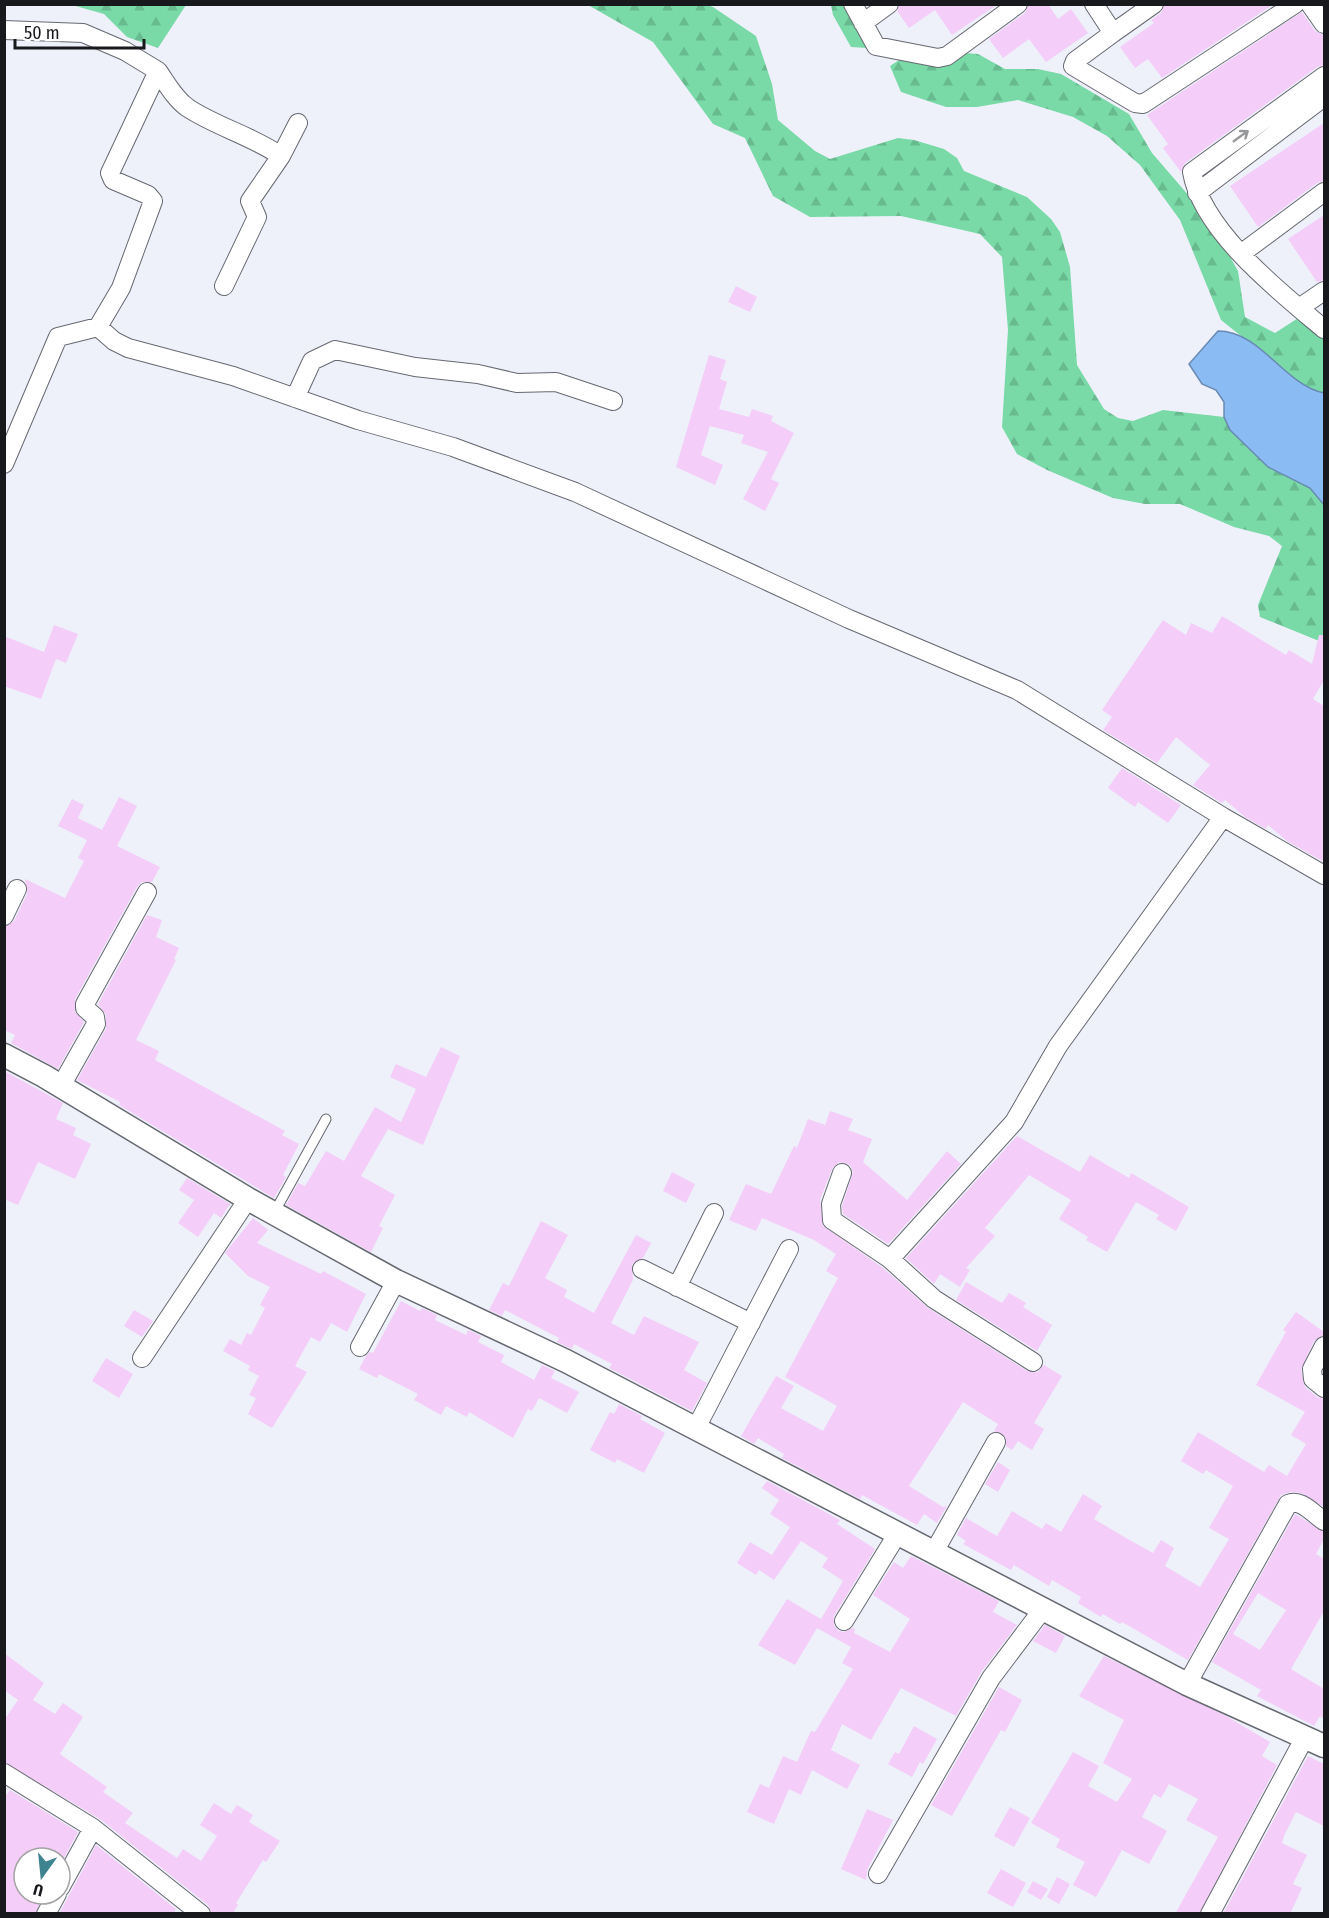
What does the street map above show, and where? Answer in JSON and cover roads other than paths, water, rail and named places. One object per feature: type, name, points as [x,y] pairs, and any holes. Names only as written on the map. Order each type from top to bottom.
[{"type":"street","points":[[853,4],[878,48],[938,58],[946,56],[1018,4]]},
{"type":"street","points":[[863,23],[889,4]]},
{"type":"street","points":[[1094,4],[1113,33]]},
{"type":"street","points":[[1154,4],[1075,61],[1073,66],[1135,103],[1143,104],[1295,4]]},
{"type":"street","points":[[1310,4],[1324,24]]},
{"type":"street","points":[[4,30],[83,33],[125,51],[158,71],[177,98],[189,108],[263,143],[280,156]]},
{"type":"street","points":[[4,464],[58,337],[98,327],[120,288],[153,201],[148,195],[113,180],[110,173],[158,71]]},
{"type":"street","points":[[1324,76],[1193,170],[1197,193],[1210,218],[1275,288],[1324,329]]},
{"type":"street","points":[[1197,193],[1324,97]]},
{"type":"street","points":[[224,286],[257,217],[250,201],[280,156],[298,123]]},
{"type":"street","points":[[1242,253],[1324,192]]},
{"type":"street","points":[[1299,308],[1324,291]]},
{"type":"street","points":[[98,327],[114,341],[128,348],[233,376],[295,398],[453,447],[575,492],[849,619],[1017,690],[1223,817],[1324,874]]},
{"type":"street","points":[[295,398],[312,361],[335,350],[415,368],[478,374],[517,383],[556,382],[613,401]]},
{"type":"street","points":[[890,1259],[1014,1122],[1058,1046],[1223,817]]},
{"type":"street","points":[[4,916],[17,889]]},
{"type":"street","points":[[61,1086],[96,1024],[95,1017],[85,1008],[85,1004],[147,892]]},
{"type":"street","points":[[4,1055],[61,1086],[248,1199],[396,1281],[566,1361],[695,1431],[898,1533],[1187,1684],[1315,1742],[1210,1914]]},
{"type":"street","points":[[842,1173],[831,1204],[832,1220],[890,1259],[934,1299],[1033,1362]]},
{"type":"street","points":[[142,1358],[248,1199]]},
{"type":"street","points":[[677,1287],[714,1213]]},
{"type":"street","points":[[695,1431],[789,1250]]},
{"type":"street","points":[[642,1269],[751,1323]]},
{"type":"street","points":[[360,1347],[396,1281]]},
{"type":"street","points":[[1324,1346],[1312,1373],[1313,1379],[1324,1388]]},
{"type":"street","points":[[934,1552],[996,1442]]},
{"type":"street","points":[[1187,1684],[1288,1504],[1296,1502],[1302,1504],[1324,1521]]},
{"type":"street","points":[[844,1621],[898,1533]]},
{"type":"street","points":[[878,1874],[991,1678],[1043,1608]]},
{"type":"street","points":[[4,1773],[93,1828],[201,1914]]},
{"type":"street","points":[[72,1866],[93,1828]]},
{"type":"lane","points":[[273,1213],[326,1119]]},
{"type":"water","points":[[1218,331],[1233,333],[1247,340],[1297,380],[1324,393],[1324,505],[1310,488],[1268,467],[1230,430],[1224,417],[1224,402],[1216,390],[1202,384],[1189,364]]}]
